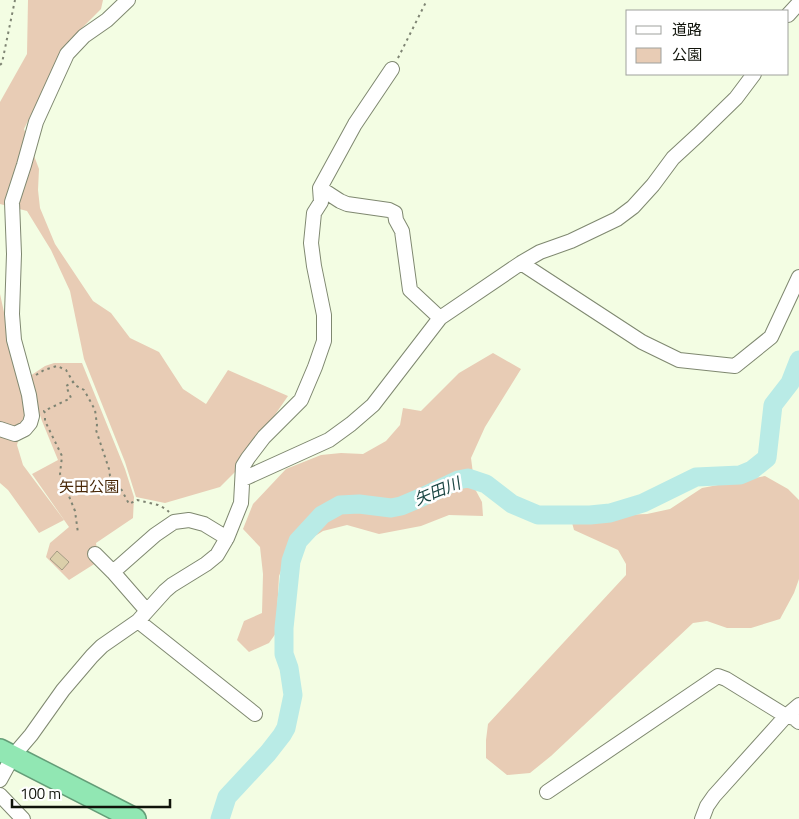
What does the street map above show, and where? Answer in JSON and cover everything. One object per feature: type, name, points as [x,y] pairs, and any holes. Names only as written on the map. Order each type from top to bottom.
[{"type":"highway","points":[[6,753],[135,819]]},
{"type":"street","points":[[0,429],[15,434],[25,429],[30,423],[32,416],[14,340],[12,306],[14,254],[12,202],[36,122],[68,54],[84,36],[107,20],[128,0]]},
{"type":"street","points":[[789,14],[799,3]]},
{"type":"street","points":[[0,780],[6,753],[30,735],[63,690],[92,656],[102,646],[143,616],[172,585],[217,555],[228,538],[241,503],[243,466],[252,451],[264,437],[301,400],[316,367],[324,341],[324,315],[311,243],[314,213],[321,202],[320,188],[354,124],[392,69]]},
{"type":"street","points":[[243,479],[329,440],[352,424],[373,406],[440,318],[540,252],[571,241],[617,220],[633,207],[653,186],[672,158],[736,98],[753,75]]},
{"type":"street","points":[[320,188],[347,204],[389,210],[395,213],[396,220],[402,231],[410,290],[440,318]]},
{"type":"street","points":[[521,263],[642,342],[679,360],[735,366],[771,337],[799,276]]},
{"type":"street","points":[[114,572],[155,535],[174,522],[189,520],[204,524],[228,538]]},
{"type":"street","points":[[95,554],[114,572],[143,616],[255,714]]},
{"type":"street","points":[[547,792],[718,676],[726,678],[786,716],[794,718],[799,722]]},
{"type":"street","points":[[702,819],[714,796],[786,716],[799,705]]},
{"type":"street","points":[[0,795],[24,819]]},
{"type":"path","points":[[0,65],[15,0]]},
{"type":"path","points":[[392,69],[427,0]]},
{"type":"path","points":[[25,382],[50,367],[57,366],[66,370],[75,386],[84,390],[95,410],[96,430],[110,476],[119,485],[129,504],[137,500],[158,505],[166,509],[178,521]]},
{"type":"path","points":[[73,382],[66,386],[71,398],[44,411],[45,421],[62,456],[60,474],[75,511],[78,533]]},
{"type":"green space","points":[[28,0],[103,0],[101,9],[66,44],[24,129],[39,169],[38,190],[40,208],[55,244],[93,301],[111,313],[130,338],[159,352],[183,389],[206,404],[228,370],[288,396],[236,471],[220,487],[165,503],[136,497],[125,462],[84,359],[70,291],[51,250],[27,211],[0,204],[0,102],[27,54]]},
{"type":"green space","points":[[0,294],[26,412],[17,445],[23,465],[64,520],[39,533],[8,490],[0,483]]},
{"type":"green space","points":[[493,353],[521,369],[485,427],[471,458],[475,489],[482,502],[483,516],[449,515],[421,526],[379,534],[347,525],[323,531],[288,553],[279,576],[276,633],[269,643],[249,652],[237,640],[244,621],[262,613],[263,574],[260,547],[243,529],[253,504],[286,469],[321,455],[341,453],[363,454],[386,441],[400,425],[403,408],[421,411],[459,373]]},
{"type":"green space","name":"矢田公園","points":[[54,363],[82,363],[125,469],[134,497],[133,518],[96,543],[99,561],[69,580],[46,557],[50,543],[69,527],[32,474],[58,460],[27,378],[45,366]]},
{"type":"green space","points":[[765,476],[788,489],[799,500],[799,579],[780,619],[751,628],[727,628],[707,621],[693,623],[551,756],[530,773],[507,775],[486,758],[488,724],[626,575],[626,564],[618,550],[574,530],[571,519],[580,510],[597,507],[622,515],[647,514],[670,509],[702,488]]},
{"type":"building","points":[[57,551],[69,562],[62,570],[50,559]]},
{"type":"waterway","name":"矢田川","points":[[220,819],[227,797],[268,753],[286,728],[293,695],[289,668],[284,654],[284,628],[291,561],[298,541],[322,515],[340,505],[359,504],[391,508],[401,506],[458,480],[468,478],[486,484],[512,504],[538,515],[590,515],[610,513],[643,503],[696,477],[740,475],[752,470],[767,458],[773,405],[790,383],[799,360]]}]
